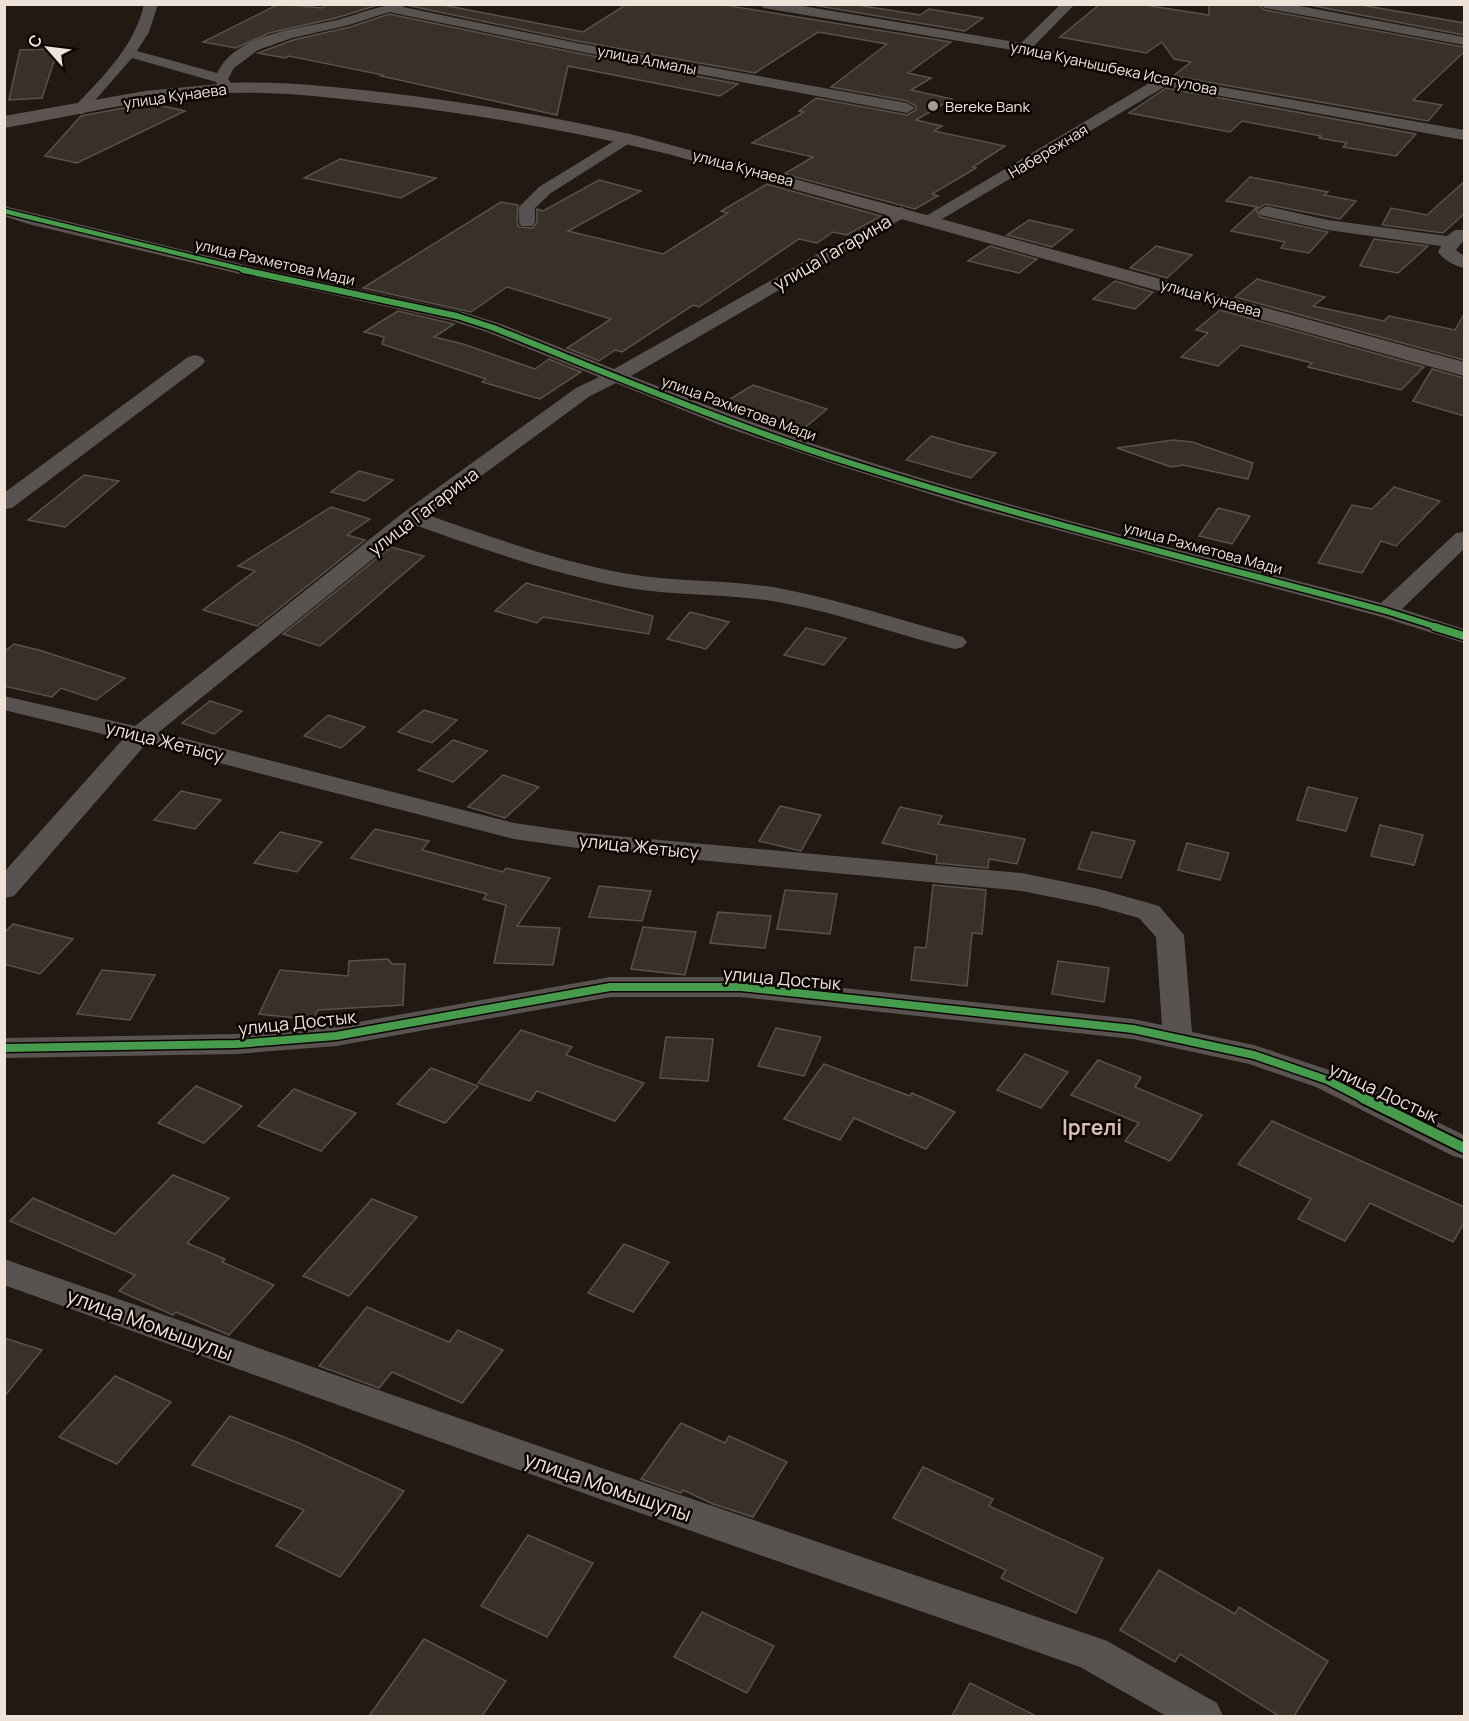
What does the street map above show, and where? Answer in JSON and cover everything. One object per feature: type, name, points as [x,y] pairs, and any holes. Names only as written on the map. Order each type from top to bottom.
[{"type":"main road","name":"улица Кунаева","points":[[4,122],[191,91],[224,83],[339,93],[510,115],[627,138],[932,220],[1464,369]]},
{"type":"street","points":[[78,111],[129,53],[150,15],[151,4]]},
{"type":"street","name":"улица Куанышбека Исагулова","points":[[764,4],[1024,48],[1164,81],[1464,135]]},
{"type":"street","points":[[1024,48],[1069,4]]},
{"type":"street","points":[[1265,4],[1464,40]]},
{"type":"street","points":[[129,53],[224,83],[224,67],[245,52],[266,42],[338,24],[393,6]]},
{"type":"street","name":"улица Алмалы","points":[[393,6],[577,47],[907,108]]},
{"type":"street","name":"Набережная","points":[[932,220],[1164,81]]},
{"type":"street","points":[[527,222],[527,207],[545,190],[627,138]]},
{"type":"street","name":"улица Рахметова Мади","points":[[4,211],[246,270],[457,316],[732,423],[850,463],[983,503],[1386,611],[1464,636]]},
{"type":"street","points":[[1266,211],[1328,225],[1458,237]]},
{"type":"street","name":"улица Гагарина","points":[[4,890],[140,735],[412,517],[583,392],[617,377],[901,212]]},
{"type":"street","points":[[1458,237],[1447,252],[1464,263]]},
{"type":"street","points":[[4,503],[195,361]]},
{"type":"street","points":[[412,517],[523,554],[584,571],[662,586],[730,588],[783,595],[955,642]]},
{"type":"street","points":[[1386,611],[1464,538]]},
{"type":"street","name":"улица Жетысу","points":[[4,703],[140,735],[514,831],[584,841],[1022,882],[1099,898],[1149,912],[1170,934],[1178,1039]]},
{"type":"street","name":"улица Достык","points":[[4,1048],[236,1044],[336,1036],[610,987],[741,987],[1133,1029],[1254,1055],[1327,1080],[1464,1148]]},
{"type":"street","name":"улица Момышулы","points":[[4,1272],[624,1492],[1093,1654],[1203,1716]]},
{"type":"building","points":[[279,4],[322,8],[328,4],[381,4],[336,18],[269,33],[236,48],[203,42]]},
{"type":"building","points":[[438,4],[583,32],[627,4],[718,4],[951,42],[908,73],[931,78],[911,90],[952,99],[916,120],[942,126],[934,131],[1005,146],[973,167],[976,168],[932,194],[938,196],[915,209],[784,174],[813,157],[752,143],[804,112],[799,111],[816,98],[907,115],[916,110],[916,106],[907,101],[831,87],[887,44],[818,32],[755,73],[577,41],[406,5]]},
{"type":"building","points":[[807,4],[851,4],[920,15],[929,9],[983,18],[965,31]]},
{"type":"building","points":[[1100,4],[1138,4],[1209,15],[1209,4],[1257,4],[1265,10],[1464,47],[1464,52],[1413,100],[1442,105],[1428,121],[1173,76],[1191,62],[1174,59],[1162,42],[1146,53],[1060,37]]},
{"type":"building","points":[[1304,4],[1355,4],[1464,23],[1464,35]]},
{"type":"building","points":[[389,14],[738,84],[720,96],[568,66],[557,115],[381,76],[383,75],[289,56],[285,58],[258,53],[293,40],[350,27]]},
{"type":"building","points":[[58,49],[42,98],[9,100],[20,50]]},
{"type":"building","points":[[1166,88],[1416,134],[1396,156],[1343,147],[1347,143],[1242,121],[1230,132],[1129,113]]},
{"type":"building","points":[[150,103],[185,111],[77,163],[45,156],[81,116]]},
{"type":"building","points":[[340,159],[436,178],[401,198],[304,178]]},
{"type":"building","points":[[1250,177],[1328,192],[1324,195],[1356,201],[1340,219],[1265,204],[1256,210],[1260,217],[1328,232],[1309,253],[1281,248],[1285,242],[1231,231],[1257,207],[1226,201]]},
{"type":"building","points":[[599,180],[641,191],[568,231],[663,254],[728,213],[721,211],[767,184],[881,216],[847,235],[833,232],[817,243],[799,239],[699,307],[693,305],[622,352],[615,350],[599,361],[567,348],[611,319],[507,287],[471,312],[363,288],[501,202],[518,205],[519,227],[533,228],[537,222],[537,209],[543,211]]},
{"type":"building","points":[[1464,182],[1464,214],[1443,233],[1382,225],[1391,208],[1427,215]]},
{"type":"building","points":[[1029,220],[1073,230],[1052,247],[1007,235]]},
{"type":"building","points":[[1374,239],[1428,246],[1398,273],[1360,266]]},
{"type":"building","points":[[990,246],[1037,259],[1019,273],[968,261]]},
{"type":"building","points":[[1156,246],[1192,255],[1167,278],[1130,268]]},
{"type":"building","points":[[1257,279],[1325,297],[1313,306],[1384,321],[1389,316],[1455,330],[1464,314],[1464,360],[1235,297]]},
{"type":"building","points":[[1115,281],[1153,292],[1135,309],[1093,299]]},
{"type":"building","points":[[1220,310],[1424,367],[1401,390],[1308,367],[1312,363],[1241,345],[1218,366],[1181,357],[1208,333],[1196,330]]},
{"type":"building","points":[[398,311],[454,324],[434,337],[463,344],[535,369],[549,359],[581,372],[540,399],[482,382],[486,379],[382,344],[384,337],[364,332]]},
{"type":"building","points":[[1432,369],[1464,378],[1464,416],[1413,401]]},
{"type":"building","points":[[753,385],[827,409],[802,430],[720,405]]},
{"type":"building","points":[[931,436],[996,453],[971,478],[906,460]]},
{"type":"building","points":[[1173,440],[1192,442],[1253,463],[1248,479],[1183,465],[1171,467],[1117,448]]},
{"type":"building","points":[[359,471],[393,480],[365,501],[331,492]]},
{"type":"building","points":[[84,475],[119,481],[65,527],[28,520]]},
{"type":"building","points":[[1394,487],[1440,501],[1396,546],[1381,541],[1362,573],[1318,563],[1352,505],[1372,509]]},
{"type":"building","points":[[331,507],[370,519],[347,535],[365,540],[257,626],[203,610],[255,571],[238,566]]},
{"type":"building","points":[[1218,508],[1250,516],[1232,544],[1199,536]]},
{"type":"building","points":[[391,547],[424,556],[320,646],[283,634]]},
{"type":"building","points":[[526,583],[653,616],[649,634],[543,617],[537,623],[495,611]]},
{"type":"building","points":[[690,612],[729,622],[706,649],[667,639]]},
{"type":"building","points":[[806,628],[846,638],[824,665],[784,655]]},
{"type":"building","points":[[14,644],[125,678],[96,700],[61,688],[52,697],[4,686],[4,652]]},
{"type":"building","points":[[210,701],[242,711],[214,734],[182,723]]},
{"type":"building","points":[[424,710],[457,720],[432,743],[398,732]]},
{"type":"building","points":[[328,715],[365,727],[341,748],[304,736]]},
{"type":"building","points":[[453,740],[487,751],[453,782],[418,770]]},
{"type":"building","points":[[503,775],[539,787],[505,818],[468,807]]},
{"type":"building","points":[[1308,787],[1357,798],[1346,831],[1297,820]]},
{"type":"building","points":[[181,791],[221,800],[195,829],[154,820]]},
{"type":"building","points":[[780,806],[821,815],[801,851],[759,841]]},
{"type":"building","points":[[900,807],[942,816],[938,824],[1025,839],[1017,864],[989,859],[988,868],[936,863],[937,855],[882,843]]},
{"type":"building","points":[[1380,825],[1423,835],[1414,865],[1371,856]]},
{"type":"building","points":[[375,829],[429,841],[422,850],[503,872],[506,868],[550,878],[517,926],[560,928],[553,965],[494,963],[506,905],[483,899],[487,894],[351,858]]},
{"type":"building","points":[[280,832],[322,842],[297,872],[254,863]]},
{"type":"building","points":[[1092,832],[1135,841],[1121,878],[1078,869]]},
{"type":"building","points":[[1187,843],[1229,853],[1220,880],[1178,870]]},
{"type":"building","points":[[933,885],[986,890],[982,934],[972,933],[967,986],[911,980],[915,947],[926,948]]},
{"type":"building","points":[[599,886],[651,891],[642,921],[589,917]]},
{"type":"building","points":[[785,890],[837,894],[830,934],[777,929]]},
{"type":"building","points":[[718,912],[771,916],[765,948],[710,943]]},
{"type":"building","points":[[13,924],[73,939],[40,974],[4,964],[4,933]]},
{"type":"building","points":[[643,927],[696,932],[685,975],[631,969]]},
{"type":"building","points":[[388,959],[392,964],[405,964],[403,1005],[318,1010],[313,1020],[259,1014],[280,970],[348,976],[349,961]]},
{"type":"building","points":[[1058,961],[1109,968],[1104,1002],[1052,994]]},
{"type":"building","points":[[102,970],[155,975],[130,1020],[77,1014]]},
{"type":"building","points":[[776,1028],[821,1037],[804,1076],[758,1066]]},
{"type":"building","points":[[521,1030],[572,1047],[566,1055],[644,1083],[615,1121],[537,1091],[530,1101],[478,1083]]},
{"type":"building","points":[[666,1037],[713,1039],[708,1081],[660,1078]]},
{"type":"building","points":[[1025,1054],[1068,1072],[1041,1108],[997,1090]]},
{"type":"building","points":[[1098,1060],[1141,1077],[1135,1087],[1202,1115],[1170,1161],[1125,1141],[1139,1123],[1071,1095]]},
{"type":"building","points":[[824,1064],[910,1096],[912,1093],[955,1112],[926,1149],[854,1118],[840,1140],[784,1119]]},
{"type":"building","points":[[431,1068],[478,1086],[445,1123],[397,1104]]},
{"type":"building","points":[[196,1086],[242,1106],[204,1143],[158,1123]]},
{"type":"building","points":[[294,1089],[356,1113],[321,1151],[258,1126]]},
{"type":"building","points":[[1272,1121],[1464,1207],[1464,1223],[1453,1242],[1370,1203],[1345,1241],[1298,1219],[1311,1199],[1238,1164]]},
{"type":"building","points":[[173,1175],[229,1198],[187,1243],[225,1259],[222,1262],[274,1285],[229,1335],[176,1312],[173,1315],[119,1291],[135,1275],[10,1221],[33,1198],[115,1234]]},
{"type":"building","points":[[372,1199],[417,1217],[349,1296],[303,1276]]},
{"type":"building","points":[[624,1244],[669,1262],[633,1312],[588,1293]]},
{"type":"building","points":[[367,1307],[449,1342],[458,1330],[503,1350],[462,1403],[392,1372],[379,1388],[319,1366]]},
{"type":"building","points":[[4,1338],[42,1350],[4,1397]]},
{"type":"building","points":[[115,1376],[171,1402],[117,1464],[59,1437]]},
{"type":"building","points":[[230,1416],[299,1443],[404,1491],[340,1577],[276,1546],[304,1510],[192,1465]]},
{"type":"building","points":[[681,1423],[725,1443],[729,1436],[787,1462],[753,1517],[713,1504],[683,1490],[681,1493],[641,1479]]},
{"type":"building","points":[[923,1467],[993,1499],[989,1506],[1103,1558],[1076,1613],[1001,1578],[1006,1570],[893,1518]]},
{"type":"building","points":[[528,1535],[593,1563],[547,1637],[481,1606]]},
{"type":"building","points":[[1159,1570],[1235,1614],[1239,1607],[1328,1661],[1294,1716],[1279,1716],[1180,1654],[1175,1662],[1120,1630]]},
{"type":"building","points":[[702,1612],[774,1646],[747,1693],[674,1657]]},
{"type":"building","points":[[424,1639],[506,1681],[482,1716],[369,1716]]},
{"type":"building","points":[[970,1683],[1036,1716],[952,1716]]},
{"type":"cycle path","points":[[4,211],[257,273],[457,316],[494,328],[732,423],[850,463],[983,503],[1386,611],[1464,636]]},
{"type":"cycle path","points":[[4,1048],[236,1044],[336,1036],[610,987],[741,987],[1133,1029],[1254,1055],[1327,1080],[1464,1148]]},
{"type":"place","name":"Bereke Bank","points":[[933,106]]},
{"type":"district","name":"Іргелі","points":[[1092,1127]]}]
